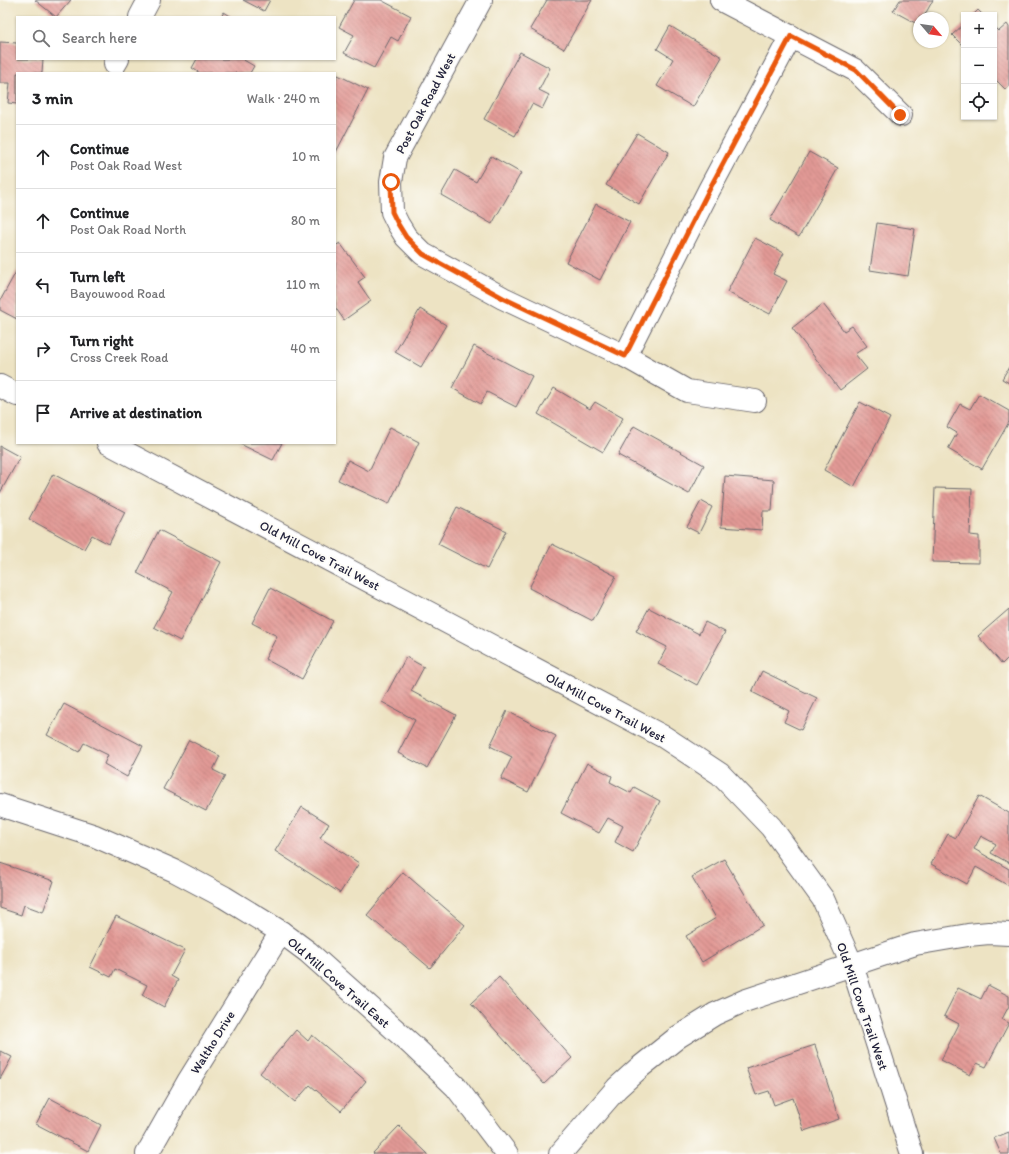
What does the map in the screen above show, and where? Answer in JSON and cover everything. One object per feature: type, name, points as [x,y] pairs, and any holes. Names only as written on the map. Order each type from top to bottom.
[{"type":"street","points":[[141,16],[149,0]]},
{"type":"street","name":"Post Oak Road West","points":[[481,0],[395,158],[391,182],[392,212],[406,237],[423,254],[503,298],[625,356]]},
{"type":"street","points":[[721,0],[856,70],[900,115]]},
{"type":"street","points":[[756,401],[687,391],[625,356],[709,190],[791,36]]},
{"type":"street","points":[[0,386],[16,394]]},
{"type":"street","name":"Old Mill Cove Trail West","points":[[110,444],[664,738],[720,774],[771,826],[823,899],[852,965],[912,1154]]},
{"type":"street","name":"Old Mill Cove Trail East","points":[[0,805],[95,836],[175,871],[224,897],[281,932],[295,944],[308,952],[456,1086],[507,1154]]},
{"type":"street","name":"Waltho Drive","points":[[147,1154],[189,1080],[281,932]]},
{"type":"street","points":[[560,1154],[617,1088],[639,1068],[678,1037],[715,1014],[744,1001],[915,944],[968,935],[989,933],[1009,934]]},
{"type":"building","points":[[35,0],[71,0],[57,16],[55,16]]},
{"type":"building","points":[[243,0],[270,0],[264,11]]},
{"type":"building","points":[[354,0],[381,0],[411,16],[398,41],[391,37],[374,68],[344,53],[354,35],[339,27]]},
{"type":"building","points":[[547,0],[592,0],[564,49],[530,29]]},
{"type":"building","points":[[900,0],[933,0],[926,12],[913,12],[913,22],[893,11]]},
{"type":"building","points":[[224,12],[230,16],[222,16]]},
{"type":"building","points":[[1007,24],[1009,27],[1009,86],[1005,89],[997,81],[997,29],[999,31]]},
{"type":"building","points":[[670,26],[722,57],[693,107],[657,86],[673,59],[657,49]]},
{"type":"building","points":[[961,27],[961,44],[952,35]]},
{"type":"building","points":[[0,42],[16,43],[16,60],[43,60],[42,72],[16,72],[16,104],[8,103],[10,83],[0,83]]},
{"type":"building","points":[[520,52],[550,68],[539,90],[549,95],[542,109],[532,104],[515,136],[484,119]]},
{"type":"building","points":[[196,60],[244,60],[254,66],[251,72],[198,72],[192,68]]},
{"type":"building","points":[[338,75],[368,90],[336,152],[336,78]]},
{"type":"building","points":[[637,133],[669,152],[639,204],[606,185]]},
{"type":"building","points":[[809,152],[838,168],[799,237],[770,220]]},
{"type":"building","points":[[491,156],[521,173],[492,224],[441,195],[455,170],[476,182]]},
{"type":"building","points":[[596,204],[630,222],[600,280],[566,262]]},
{"type":"building","points":[[877,223],[915,229],[908,276],[870,270]]},
{"type":"building","points":[[755,238],[784,253],[773,274],[787,281],[770,314],[727,292]]},
{"type":"building","points":[[340,243],[365,277],[358,282],[371,301],[344,320],[336,308],[336,245]]},
{"type":"building","points":[[16,272],[16,318],[0,310],[0,301]]},
{"type":"building","points":[[823,304],[844,331],[852,326],[867,346],[855,354],[867,369],[840,390],[792,328]]},
{"type":"building","points":[[420,309],[446,325],[421,367],[395,352]]},
{"type":"building","points":[[474,346],[532,376],[516,407],[487,392],[481,404],[452,388]]},
{"type":"building","points":[[1009,367],[1009,383],[1002,379]]},
{"type":"building","points":[[554,388],[590,409],[595,402],[623,418],[603,452],[538,414]]},
{"type":"building","points":[[979,394],[1009,411],[1009,422],[982,469],[948,449],[957,433],[947,427],[960,404],[970,409]]},
{"type":"building","points":[[860,402],[890,418],[854,487],[824,470]]},
{"type":"building","points":[[634,426],[704,465],[689,494],[618,455]]},
{"type":"building","points":[[390,427],[419,442],[389,504],[338,480],[348,460],[369,471]]},
{"type":"building","points":[[240,444],[281,444],[273,460]]},
{"type":"building","points":[[0,446],[20,457],[0,493]]},
{"type":"building","points":[[53,474],[125,512],[109,544],[92,535],[84,549],[29,519]]},
{"type":"building","points":[[725,476],[774,480],[772,511],[763,511],[762,530],[721,527]]},
{"type":"building","points":[[935,488],[972,489],[970,535],[979,536],[979,563],[932,562]]},
{"type":"building","points":[[701,501],[712,507],[699,533],[687,527]]},
{"type":"building","points":[[457,507],[506,531],[487,569],[438,544]]},
{"type":"building","points":[[159,530],[221,562],[180,641],[154,627],[173,592],[137,573]]},
{"type":"building","points":[[552,544],[616,576],[593,621],[529,588]]},
{"type":"building","points":[[270,588],[333,621],[302,679],[265,659],[277,636],[252,623]]},
{"type":"building","points":[[649,608],[699,634],[705,622],[725,632],[697,685],[658,664],[667,647],[636,631]]},
{"type":"building","points":[[1009,609],[1009,657],[1002,664],[978,636]]},
{"type":"building","points":[[406,657],[424,667],[411,691],[456,715],[427,768],[398,753],[415,720],[382,702]]},
{"type":"building","points":[[762,671],[817,698],[801,730],[784,722],[789,711],[752,692]]},
{"type":"building","points":[[64,704],[143,746],[127,777],[104,764],[108,755],[84,743],[79,752],[47,735]]},
{"type":"building","points":[[507,711],[556,736],[528,792],[501,779],[512,757],[490,746]]},
{"type":"building","points":[[189,740],[220,756],[213,770],[225,776],[206,811],[163,789]]},
{"type":"building","points":[[587,763],[612,776],[610,782],[631,793],[634,787],[660,801],[633,852],[615,842],[623,826],[608,818],[599,833],[561,813]]},
{"type":"building","points":[[979,796],[1009,813],[1009,863],[991,853],[996,844],[981,836],[974,849],[1009,869],[1009,886],[976,867],[967,884],[931,864],[948,834],[956,838]]},
{"type":"building","points":[[302,807],[329,824],[320,838],[359,863],[340,893],[275,851]]},
{"type":"building","points":[[724,859],[763,925],[702,962],[686,936],[716,918],[692,877]]},
{"type":"building","points":[[0,863],[54,881],[43,912],[24,905],[21,915],[0,908]]},
{"type":"building","points":[[403,872],[465,925],[430,968],[367,915]]},
{"type":"building","points":[[116,916],[185,950],[171,976],[178,980],[164,1007],[142,995],[147,985],[115,969],[111,977],[90,967]]},
{"type":"building","points":[[499,977],[572,1058],[544,1084],[471,1003]]},
{"type":"building","points":[[988,985],[1009,996],[1009,1006],[1002,1019],[1009,1023],[986,1067],[977,1063],[970,1075],[941,1060],[959,1024],[944,1016],[958,988],[981,999]]},
{"type":"building","points":[[296,1030],[308,1041],[312,1035],[366,1081],[341,1111],[310,1085],[295,1102],[260,1073]]},
{"type":"building","points":[[815,1045],[839,1119],[804,1131],[793,1098],[774,1105],[769,1091],[756,1095],[746,1068]]},
{"type":"building","points":[[0,1051],[12,1057],[0,1079]]},
{"type":"building","points":[[50,1098],[101,1125],[88,1151],[36,1124]]},
{"type":"building","points":[[399,1126],[428,1154],[374,1154],[373,1153]]},
{"type":"building","points":[[1009,1132],[1009,1154],[1001,1154],[994,1138]]},
{"type":"route","points":[[391,182],[392,212],[406,237],[423,254],[503,298],[625,356],[709,190],[791,36],[856,70],[900,115]]}]
